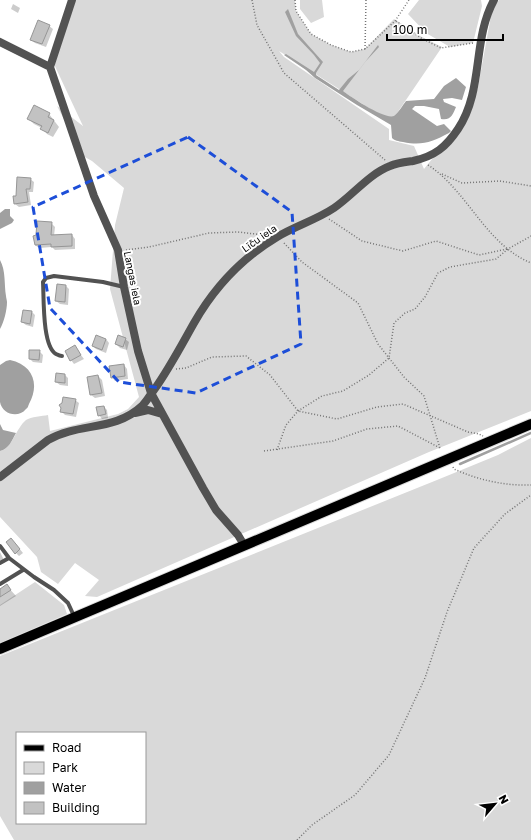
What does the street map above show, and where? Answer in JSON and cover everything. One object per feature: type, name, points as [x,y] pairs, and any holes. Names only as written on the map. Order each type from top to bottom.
[{"type":"main road","points":[[0,649],[74,616],[492,442],[531,424]]},
{"type":"street","points":[[0,42],[50,67],[72,0]]},
{"type":"street","name":"Līču iela","points":[[0,477],[56,435],[77,429],[112,423],[122,420],[132,414],[142,405],[168,370],[207,301],[224,280],[243,262],[276,237],[334,208],[376,174],[391,166],[432,156],[447,143],[459,128],[472,99],[485,23],[494,0]]},
{"type":"street","name":"Langas iela","points":[[50,67],[94,196],[118,250],[124,287],[138,351],[151,393],[216,510],[238,535],[244,545]]},
{"type":"street","points":[[132,414],[148,410],[162,414]]},
{"type":"lane","points":[[62,356],[56,354],[52,350],[46,335],[43,282],[46,278],[54,276],[103,282],[124,287]]},
{"type":"lane","points":[[0,546],[9,558],[54,590],[68,603],[74,616]]},
{"type":"lane","points":[[0,563],[9,558]]},
{"type":"lane","points":[[0,584],[24,570]]},
{"type":"path","points":[[252,0],[257,25],[284,73],[382,156],[391,166]]},
{"type":"path","points":[[295,0],[296,11],[311,34],[331,46],[351,52],[365,49],[395,21],[409,0]]},
{"type":"path","points":[[365,49],[366,0]]},
{"type":"path","points":[[395,21],[421,38],[441,48],[481,41]]},
{"type":"path","points":[[420,160],[441,173],[462,183],[500,181],[531,186]]},
{"type":"path","points":[[441,173],[485,226],[508,249],[522,260],[531,263]]},
{"type":"path","points":[[322,215],[362,241],[404,251],[436,241],[479,255],[508,249]]},
{"type":"path","points":[[118,250],[149,248],[209,233],[238,232],[276,237],[290,248],[302,262],[358,304],[378,344],[404,377],[424,396],[440,448],[398,426],[367,429],[333,441],[264,451]]},
{"type":"path","points":[[277,450],[286,425],[298,411],[322,396],[343,391],[370,375],[389,358],[394,323],[405,312],[415,309],[431,288],[438,274],[450,266],[496,259],[508,249],[531,236]]},
{"type":"path","points":[[168,370],[186,368],[212,356],[246,356],[270,375],[298,411],[337,419],[377,407],[403,404],[468,432],[479,434],[492,442]]},
{"type":"path","points":[[449,460],[454,469],[471,477],[514,486],[531,485]]},
{"type":"path","points":[[297,840],[312,825],[355,795],[389,754],[425,678],[447,612],[474,548],[505,514],[531,494]]},
{"type":"highlighted area","points":[[188,137],[292,212],[301,344],[196,393],[119,382],[50,308],[33,207]]},
{"type":"green space","points":[[75,0],[295,0],[296,11],[311,34],[331,45],[351,52],[365,49],[394,19],[422,37],[442,47],[391,122],[279,51],[284,57],[389,129],[389,140],[414,146],[424,169],[471,111],[478,87],[492,10],[499,0],[531,0],[531,411],[429,452],[97,597],[85,596],[99,580],[75,563],[58,584],[41,572],[37,557],[0,517],[0,451],[8,446],[19,428],[28,419],[48,415],[50,431],[118,414],[128,409],[139,397],[110,289],[115,225],[124,188],[92,161],[83,156],[57,106],[83,126],[53,62]]},
{"type":"green space","points":[[300,0],[322,0],[324,17],[311,23],[300,9]]},
{"type":"green space","points":[[419,0],[481,0],[482,6],[473,43],[450,47],[426,33],[408,14]]},
{"type":"green space","points":[[531,438],[531,840],[14,840],[0,816],[0,656],[498,455]]},
{"type":"green space","points":[[35,582],[64,605],[67,614],[0,643],[0,605]]},
{"type":"water","points":[[288,9],[298,34],[323,62],[316,75],[339,90],[348,79],[359,70],[378,45],[379,47],[343,91],[383,115],[394,116],[406,101],[434,99],[444,86],[456,78],[466,87],[462,100],[452,98],[443,99],[444,102],[456,107],[453,114],[449,118],[441,119],[439,109],[415,106],[412,109],[437,126],[444,124],[451,131],[437,139],[416,144],[393,139],[391,125],[315,78],[284,55],[286,54],[314,72],[320,63],[296,36],[285,12]]},
{"type":"water","points":[[5,209],[10,209],[10,216],[14,220],[12,223],[0,229],[0,213]]},
{"type":"water","points":[[0,260],[4,273],[7,302],[5,316],[0,329]]},
{"type":"water","points":[[10,360],[24,366],[32,376],[34,383],[34,389],[28,408],[19,414],[11,414],[7,412],[1,406],[0,402],[0,365]]},
{"type":"water","points":[[0,424],[3,430],[16,433],[8,446],[0,451]]},
{"type":"building","points":[[38,20],[50,25],[42,44],[30,40]]},
{"type":"building","points":[[34,105],[50,113],[48,117],[54,120],[48,133],[40,129],[42,126],[27,119]]},
{"type":"building","points":[[17,177],[31,178],[30,189],[26,189],[28,202],[14,204],[13,196],[16,196]]},
{"type":"building","points":[[37,221],[52,222],[51,235],[72,234],[72,246],[51,247],[51,244],[35,245],[33,236],[36,235]]},
{"type":"building","points":[[57,284],[66,285],[65,302],[55,301]]},
{"type":"building","points":[[23,310],[32,311],[30,324],[21,322]]},
{"type":"building","points":[[96,335],[106,339],[102,350],[92,346]]},
{"type":"building","points":[[118,335],[126,338],[123,347],[115,344]]},
{"type":"building","points":[[75,345],[81,355],[70,361],[65,351]]},
{"type":"building","points":[[29,350],[40,350],[39,360],[29,359]]},
{"type":"building","points":[[124,364],[125,376],[111,378],[109,366]]},
{"type":"building","points":[[56,373],[65,374],[65,383],[55,382]]},
{"type":"building","points":[[98,375],[102,393],[90,395],[87,377]]},
{"type":"building","points":[[63,397],[76,399],[73,414],[60,412],[61,408],[59,405],[62,403]]},
{"type":"building","points":[[104,406],[106,414],[98,416],[96,407]]},
{"type":"building","points":[[11,538],[20,549],[15,554],[6,542]]},
{"type":"building","points":[[7,584],[11,590],[0,597],[0,589]]},
{"type":"waterway","points":[[460,464],[531,433]]}]
